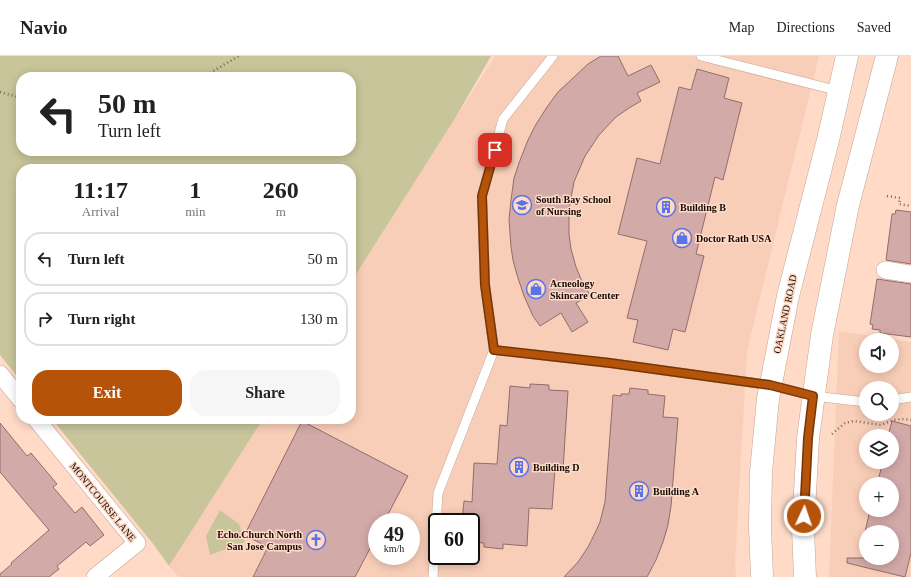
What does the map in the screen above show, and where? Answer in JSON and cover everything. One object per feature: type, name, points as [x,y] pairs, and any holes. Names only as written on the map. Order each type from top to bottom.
[{"type":"main road","name":"OAKLAND ROAD","points":[[762,577],[760,527],[761,472],[770,385],[788,296],[848,56]]},
{"type":"main road","points":[[805,577],[803,529],[808,438],[822,335],[848,205],[887,56]]},
{"type":"street","points":[[885,270],[911,274]]},
{"type":"street","points":[[0,374],[16,394]]},
{"type":"street","name":"MONTCOURSE LANE","points":[[40,424],[137,543],[95,577]]},
{"type":"lane","points":[[433,577],[438,493],[494,350],[485,285],[482,196],[503,119],[553,56]]},
{"type":"lane","points":[[701,56],[839,91]]},
{"type":"lane","points":[[494,350],[610,363],[770,385],[813,396],[859,401]]},
{"type":"lane","points":[[899,399],[911,397]]},
{"type":"path","points":[[212,72],[239,56]]},
{"type":"path","points":[[0,92],[16,97]]},
{"type":"path","points":[[887,196],[900,198],[899,204],[911,206]]},
{"type":"path","points":[[832,434],[845,423],[854,421],[881,425],[893,420],[911,420]]},
{"type":"shaded area","points":[[0,56],[491,56],[454,120],[356,274],[356,164],[16,164],[16,375],[0,355]]},
{"type":"shaded area","points":[[495,56],[819,56],[747,351],[735,563],[736,577],[179,577],[169,566],[260,424],[356,424],[356,273]]},
{"type":"shaded area","points":[[839,331],[859,334],[859,373],[899,373],[899,340],[911,342],[911,577],[829,577]]},
{"type":"shaded area","points":[[56,424],[260,424],[169,566],[154,545]]},
{"type":"shaded area","points":[[220,510],[239,524],[245,542],[210,555],[206,536]]},
{"type":"building","points":[[601,56],[618,56],[628,76],[651,65],[660,82],[637,93],[641,101],[616,117],[599,135],[585,156],[574,182],[569,209],[569,234],[571,249],[576,267],[590,295],[576,303],[588,322],[572,332],[561,313],[540,326],[533,316],[524,296],[513,260],[509,219],[514,178],[528,140],[535,126],[558,92],[588,64]]},
{"type":"building","name":"Building B","points":[[697,69],[729,78],[724,98],[742,103],[723,180],[715,177],[696,254],[704,256],[685,332],[673,329],[668,350],[633,342],[638,320],[627,318],[647,241],[618,234],[637,158],[660,164],[679,87],[691,90]]},
{"type":"building","points":[[896,210],[911,212],[911,264],[886,260],[892,214],[895,214]]},
{"type":"building","points":[[877,279],[911,284],[911,337],[899,335],[899,333],[880,333],[880,330],[872,329],[873,325],[870,324]]},
{"type":"building","name":"Building D","points":[[530,384],[549,385],[549,390],[568,391],[563,470],[555,469],[552,509],[529,508],[527,546],[503,544],[503,549],[484,547],[484,543],[480,543],[480,513],[463,513],[464,501],[472,502],[474,463],[497,464],[500,425],[507,426],[510,386],[530,388]]},
{"type":"building","name":"Building A","points":[[630,388],[648,390],[648,394],[665,396],[663,417],[678,418],[671,506],[663,542],[647,577],[564,577],[578,562],[588,547],[600,522],[605,502],[613,395],[621,396],[621,394],[629,394]]},
{"type":"building","points":[[892,421],[911,426],[911,553],[905,577],[847,563],[847,558],[859,558],[859,565],[899,565],[899,525],[867,525],[868,517],[899,517],[899,477],[879,477],[881,469],[899,469],[899,429],[890,429]]},
{"type":"building","points":[[0,423],[27,456],[31,453],[57,484],[53,487],[75,513],[82,507],[104,535],[90,546],[86,542],[57,566],[59,569],[49,577],[0,577],[0,574],[12,564],[11,563],[49,530],[0,472]]},
{"type":"building","points":[[300,424],[308,424],[408,476],[389,513],[368,513],[368,552],[355,577],[253,577],[268,547],[250,538],[247,530]]},
{"type":"place","name":"South Bay School of Nursing","points":[[522,205]]},
{"type":"place","name":"Building B","points":[[666,207]]},
{"type":"place","name":"Doctor Rath USA","points":[[682,238]]},
{"type":"place","name":"Acneology Skincare Center","points":[[536,289]]},
{"type":"place","name":"Building D","points":[[519,467]]},
{"type":"place","name":"Building A","points":[[639,491]]},
{"type":"place","name":"Echo.Church North San Jose Campus","points":[[316,540]]},
{"type":"route","points":[[495,150],[482,196],[485,285],[494,350],[610,363],[770,385],[813,396],[808,438],[804,516]]}]
